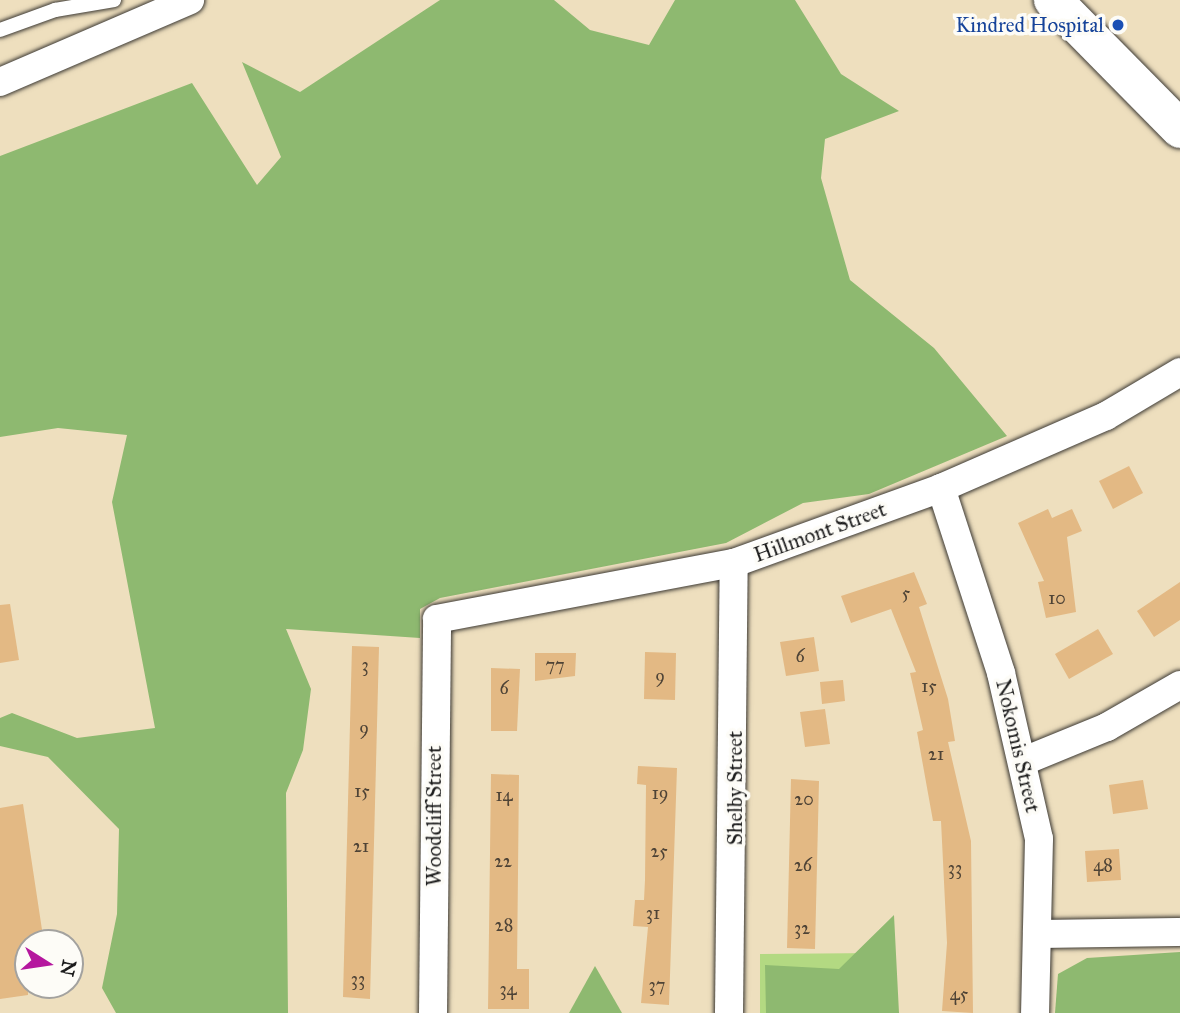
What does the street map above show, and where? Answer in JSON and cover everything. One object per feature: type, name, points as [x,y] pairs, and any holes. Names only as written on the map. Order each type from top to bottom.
[{"type":"main road","points":[[1056,1],[1180,129]]},
{"type":"street","points":[[0,82],[190,0]]},
{"type":"street","name":"Hillmont Street","points":[[437,619],[734,563],[941,488],[1106,416],[1180,372]]},
{"type":"street","name":"Nokomis Street","points":[[941,488],[1024,761],[1039,839],[1035,1013]]},
{"type":"street","name":"Shelby Street","points":[[729,1013],[734,563]]},
{"type":"street","name":"Woodcliff Street","points":[[433,1013],[437,619]]},
{"type":"street","points":[[1024,761],[1107,727],[1180,685]]},
{"type":"street","points":[[1037,934],[1180,932]]},
{"type":"lane","points":[[0,30],[55,10],[114,0]]},
{"type":"green space","points":[[440,0],[554,0],[590,30],[649,45],[675,0],[795,0],[841,74],[899,111],[825,139],[821,178],[850,280],[934,348],[1007,436],[869,494],[803,503],[726,543],[440,598],[420,609],[420,638],[286,629],[311,689],[303,750],[286,793],[288,1013],[116,1013],[102,988],[117,914],[119,829],[48,757],[0,746],[0,718],[12,713],[77,738],[155,728],[112,502],[127,435],[58,428],[0,437],[0,156],[192,83],[257,185],[281,157],[242,62],[300,92]]},
{"type":"green space","points":[[894,915],[899,1013],[766,1013],[765,965],[839,969]]},
{"type":"green space","points":[[1180,952],[1180,1013],[1055,1013],[1058,974],[1087,958]]},
{"type":"green space","points":[[878,953],[877,1013],[760,1013],[760,954]]},
{"type":"green space","points":[[595,966],[622,1013],[569,1013]]},
{"type":"building","points":[[1129,466],[1143,493],[1113,509],[1099,481]]},
{"type":"building","points":[[1048,509],[1052,518],[1072,509],[1082,531],[1067,537],[1076,612],[1046,618],[1038,582],[1044,581],[1018,523]]},
{"type":"building","points":[[914,572],[927,604],[919,607],[948,699],[955,741],[948,742],[971,841],[973,1013],[942,1011],[947,943],[941,821],[933,821],[917,732],[923,730],[910,673],[916,672],[891,609],[851,623],[841,596]]},
{"type":"building","points":[[1180,582],[1180,620],[1154,637],[1137,611]]},
{"type":"building","points":[[10,604],[19,660],[0,663],[0,605]]},
{"type":"building","points":[[1098,629],[1113,654],[1069,679],[1055,654]]},
{"type":"building","points":[[814,637],[819,671],[786,676],[780,642]]},
{"type":"building","points":[[352,646],[379,647],[370,999],[343,997]]},
{"type":"building","points":[[645,652],[676,653],[675,700],[644,699]]},
{"type":"building","points":[[535,653],[576,653],[575,676],[535,681]]},
{"type":"building","points":[[491,668],[520,669],[517,731],[491,731]]},
{"type":"building","points":[[843,680],[845,701],[822,704],[820,682]]},
{"type":"building","points":[[825,709],[830,744],[805,747],[800,712]]},
{"type":"building","points":[[638,766],[677,768],[669,1005],[641,1003],[648,927],[633,926],[635,900],[644,900],[645,880],[646,785],[637,784]]},
{"type":"building","points":[[491,774],[519,775],[517,969],[529,969],[529,1009],[488,1009]]},
{"type":"building","points":[[791,779],[819,781],[815,949],[787,948]]},
{"type":"building","points":[[1143,780],[1148,809],[1113,814],[1109,785]]},
{"type":"building","points":[[23,804],[42,929],[14,929],[14,997],[0,999],[0,808]]},
{"type":"building","points":[[1119,849],[1121,880],[1087,882],[1085,851]]},
{"type":"place","name":"Kindred Hospital","points":[[1118,25]]}]
